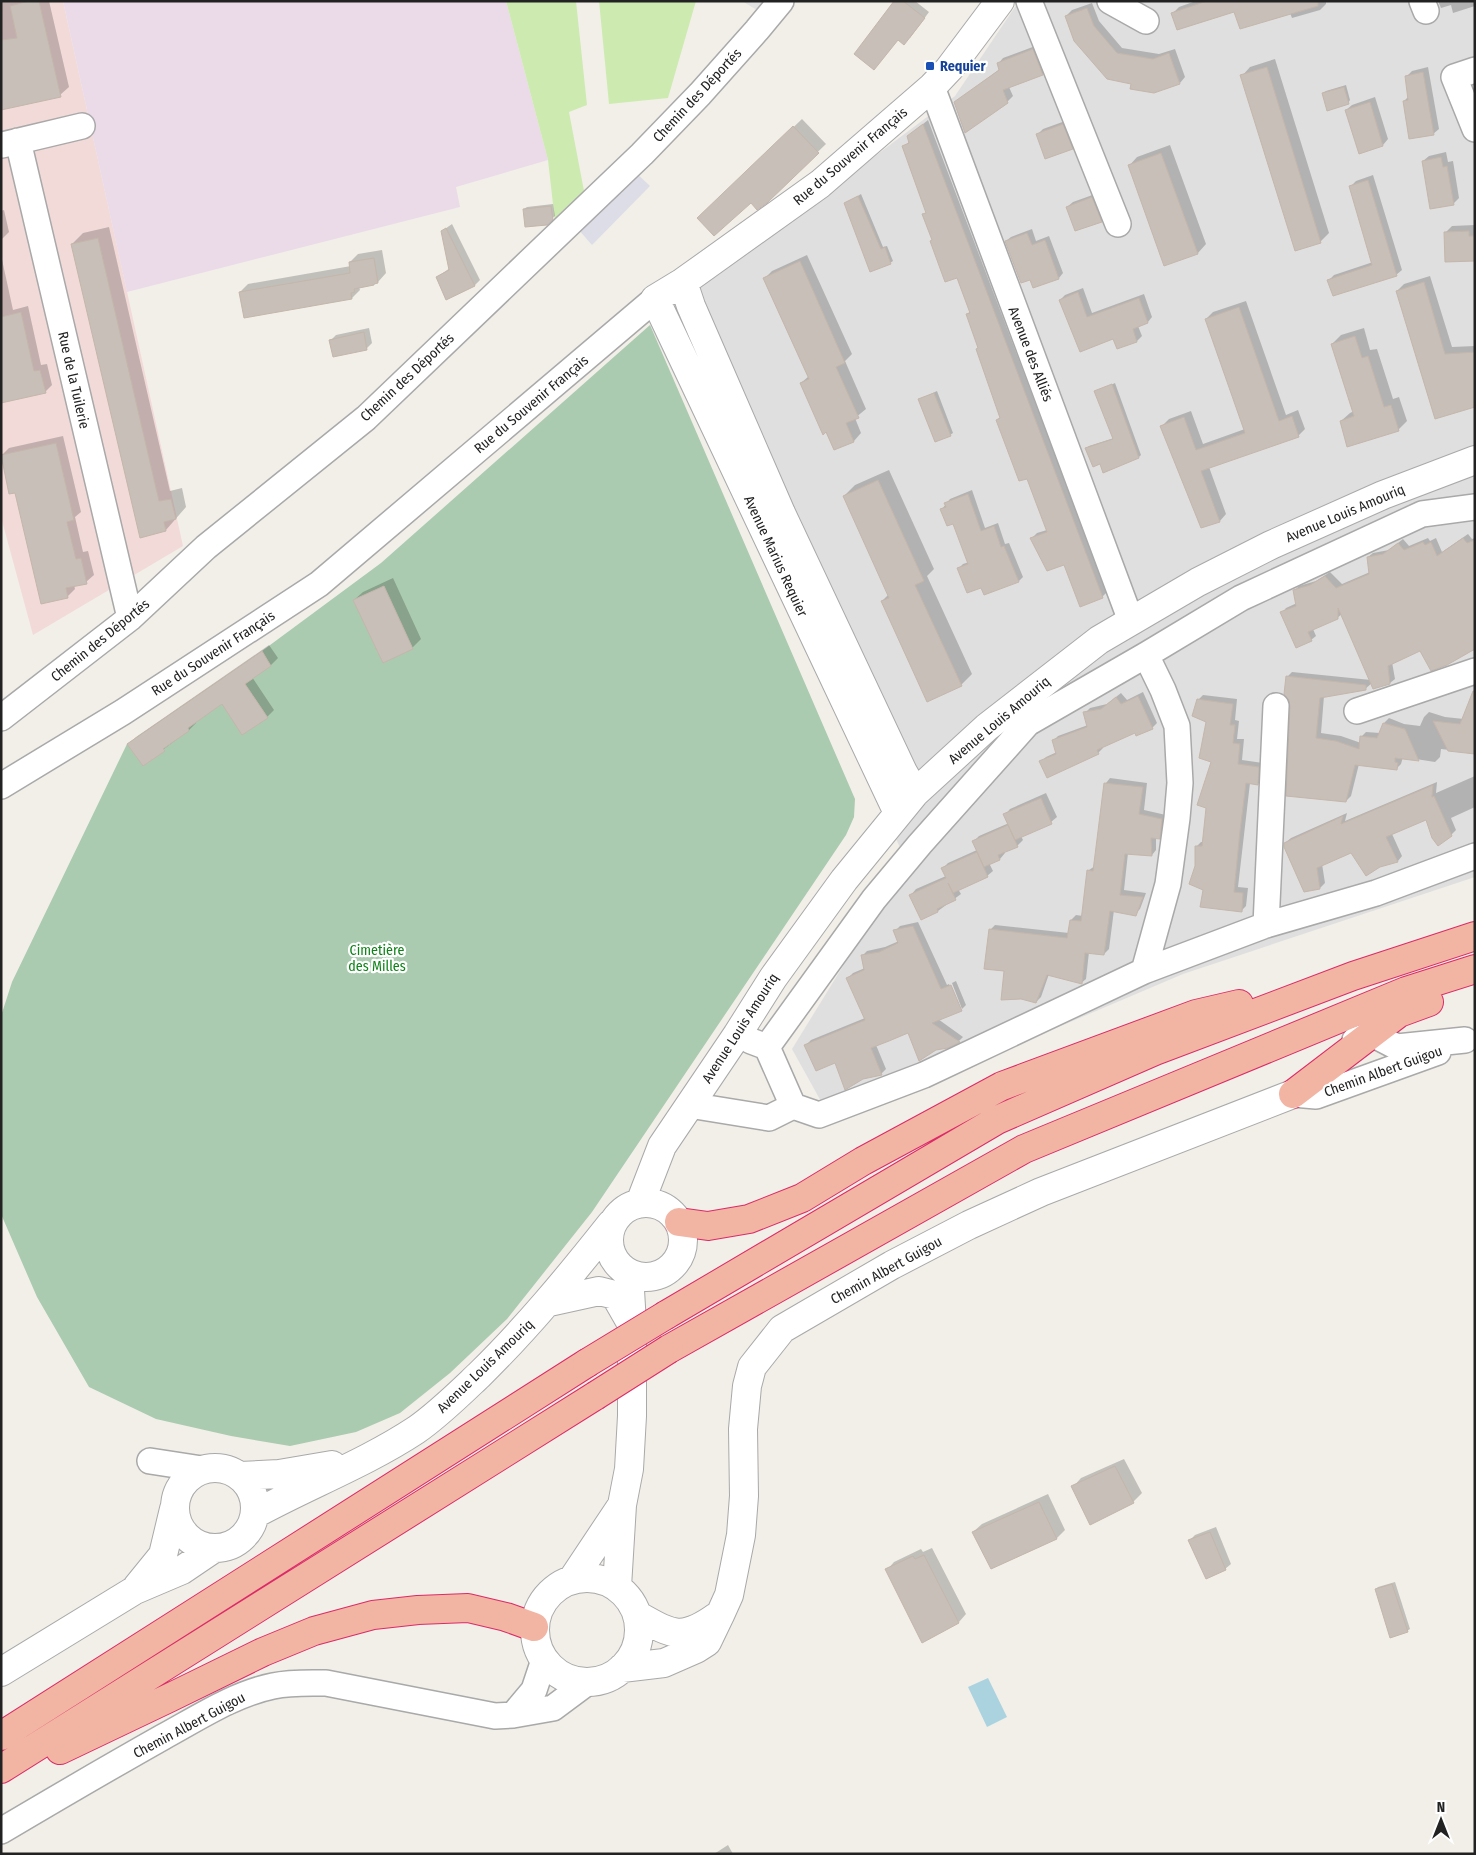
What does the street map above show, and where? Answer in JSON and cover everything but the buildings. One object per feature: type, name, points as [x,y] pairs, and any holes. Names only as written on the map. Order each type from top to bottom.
[{"type":"highway","points":[[1,1736],[666,1314],[997,1120],[1155,1051],[1353,976],[1475,936]]},
{"type":"highway","points":[[1,1769],[669,1349],[1024,1149],[1406,991],[1475,969]]},
{"type":"highway","points":[[675,1217],[708,1226],[749,1219],[802,1198],[863,1161],[1002,1086],[1196,1014],[1353,976]]},
{"type":"highway","points":[[1282,1099],[1399,1013],[1475,987]]},
{"type":"highway","points":[[1,1777],[263,1652],[322,1629],[373,1615],[418,1610],[468,1608],[506,1617],[534,1627]]},
{"type":"street","name":"Chemin des Déportés","points":[[1,718],[130,618],[206,548],[373,411],[642,154],[706,87],[781,1]]},
{"type":"street","name":"Rue du Souvenir Français","points":[[1,786],[123,712],[319,584],[655,299],[683,282],[820,184],[932,87],[1000,1]]},
{"type":"street","points":[[1030,1],[1118,224]]},
{"type":"street","points":[[1110,1],[1146,21]]},
{"type":"street","points":[[1475,70],[1454,77],[1475,129]]},
{"type":"street","name":"Avenue des Alliés","points":[[932,87],[1131,621]]},
{"type":"street","name":"Rue de la Tuilerie","points":[[82,126],[10,143],[130,618]]},
{"type":"street","name":"Avenue Marius Requier","points":[[683,282],[691,306],[781,513],[903,772],[906,803]]},
{"type":"street","name":"Avenue Marius Requier","points":[[655,299],[906,803]]},
{"type":"street","name":"Avenue Louis Amouriq","points":[[640,1203],[662,1146],[737,1035],[772,978],[827,902],[906,803],[987,728],[1099,640],[1198,582],[1271,545],[1384,495],[1475,460]]},
{"type":"street","points":[[767,1047],[874,899],[920,844],[1028,723],[1241,598],[1422,514],[1475,507]]},
{"type":"street","points":[[1144,972],[1168,884],[1180,783],[1177,726],[1164,690],[1146,655]]},
{"type":"street","points":[[1357,711],[1475,672]]},
{"type":"street","points":[[1266,925],[1276,706]]},
{"type":"street","points":[[689,1106],[769,1118],[793,1106],[819,1115],[924,1074],[1144,972],[1266,925],[1376,893],[1475,856]]},
{"type":"street","name":"Chemin Albert Guigou","points":[[1372,1034],[1397,1047],[1470,1038]]},
{"type":"street","points":[[737,1035],[767,1047],[793,1106]]},
{"type":"street","name":"Chemin Albert Guigou","points":[[622,1668],[664,1663],[696,1649],[707,1642],[720,1615],[729,1595],[742,1535],[744,1496],[743,1429],[747,1386],[752,1367],[782,1329],[892,1265],[1041,1192],[1282,1099],[1316,1096],[1433,1055],[1470,1038]]},
{"type":"street","points":[[662,1146],[675,1217],[683,1234],[683,1247],[678,1259],[671,1268],[660,1275],[632,1272],[612,1257],[608,1235],[612,1224],[623,1211],[640,1203],[651,1203],[661,1206],[675,1217]]},
{"type":"street","name":"Avenue Louis Amouriq","points":[[255,1514],[368,1457],[416,1430],[450,1403],[502,1352],[548,1302],[612,1224]]},
{"type":"street","points":[[617,1587],[622,1505],[629,1469],[632,1416],[632,1272]]},
{"type":"street","name":"Avenue Louis Amouriq","points":[[548,1302],[587,1278],[632,1272]]},
{"type":"street","points":[[548,1302],[599,1291],[615,1295],[632,1324]]},
{"type":"street","name":"Avenue Louis Amouriq","points":[[240,1476],[279,1474],[320,1468],[368,1457]]},
{"type":"street","points":[[135,1590],[163,1555],[186,1488],[215,1467],[228,1470],[240,1476],[253,1493],[255,1514],[252,1526],[240,1539],[225,1548],[213,1549],[198,1545],[186,1537],[177,1524],[186,1488]]},
{"type":"street","points":[[572,1580],[622,1505]]},
{"type":"street","points":[[1,1672],[135,1590],[182,1570],[213,1549]]},
{"type":"street","points":[[588,1577],[604,1580],[617,1587],[626,1595],[637,1615],[639,1634],[634,1653],[622,1668],[600,1680],[588,1682],[572,1680],[556,1672],[544,1660],[536,1644],[534,1627],[540,1606],[553,1590],[572,1580],[588,1577]]},
{"type":"street","points":[[637,1615],[666,1631],[686,1633],[701,1628],[720,1615]]},
{"type":"street","points":[[513,1715],[534,1690],[544,1660]]},
{"type":"street","name":"Chemin Albert Guigou","points":[[1,1831],[82,1782],[212,1710],[248,1693],[273,1686],[298,1683],[326,1683],[495,1716],[553,1708],[588,1682]]},
{"type":"shaded area","points":[[1,1],[63,1],[183,546],[33,635],[1,517]]},
{"type":"shaded area","points":[[63,1],[506,1],[548,160],[456,187],[460,207],[127,292]]},
{"type":"shaded area","points":[[742,1],[764,1],[757,10]]},
{"type":"shaded area","points":[[1019,1],[1475,1],[1475,877],[1183,974],[833,1123],[792,1049],[907,862],[650,325],[955,96]]},
{"type":"shaded area","points":[[635,172],[650,186],[592,245],[578,229]]},
{"type":"green space","points":[[506,1],[576,1],[587,105],[569,112],[584,191],[555,222],[548,160]]},
{"type":"green space","points":[[599,1],[696,1],[668,98],[609,104]]},
{"type":"green space","name":"Cimetière des Milles","points":[[650,325],[855,799],[854,817],[846,835],[592,1212],[507,1319],[450,1373],[400,1413],[356,1432],[290,1446],[231,1436],[156,1419],[89,1387],[37,1297],[1,1214],[1,1016],[12,982],[127,744],[262,651],[381,563]]},
{"type":"water","points":[[988,1678],[1007,1717],[987,1727],[968,1687]]},
{"type":"place","name":"Requier","points":[[930,66]]}]
